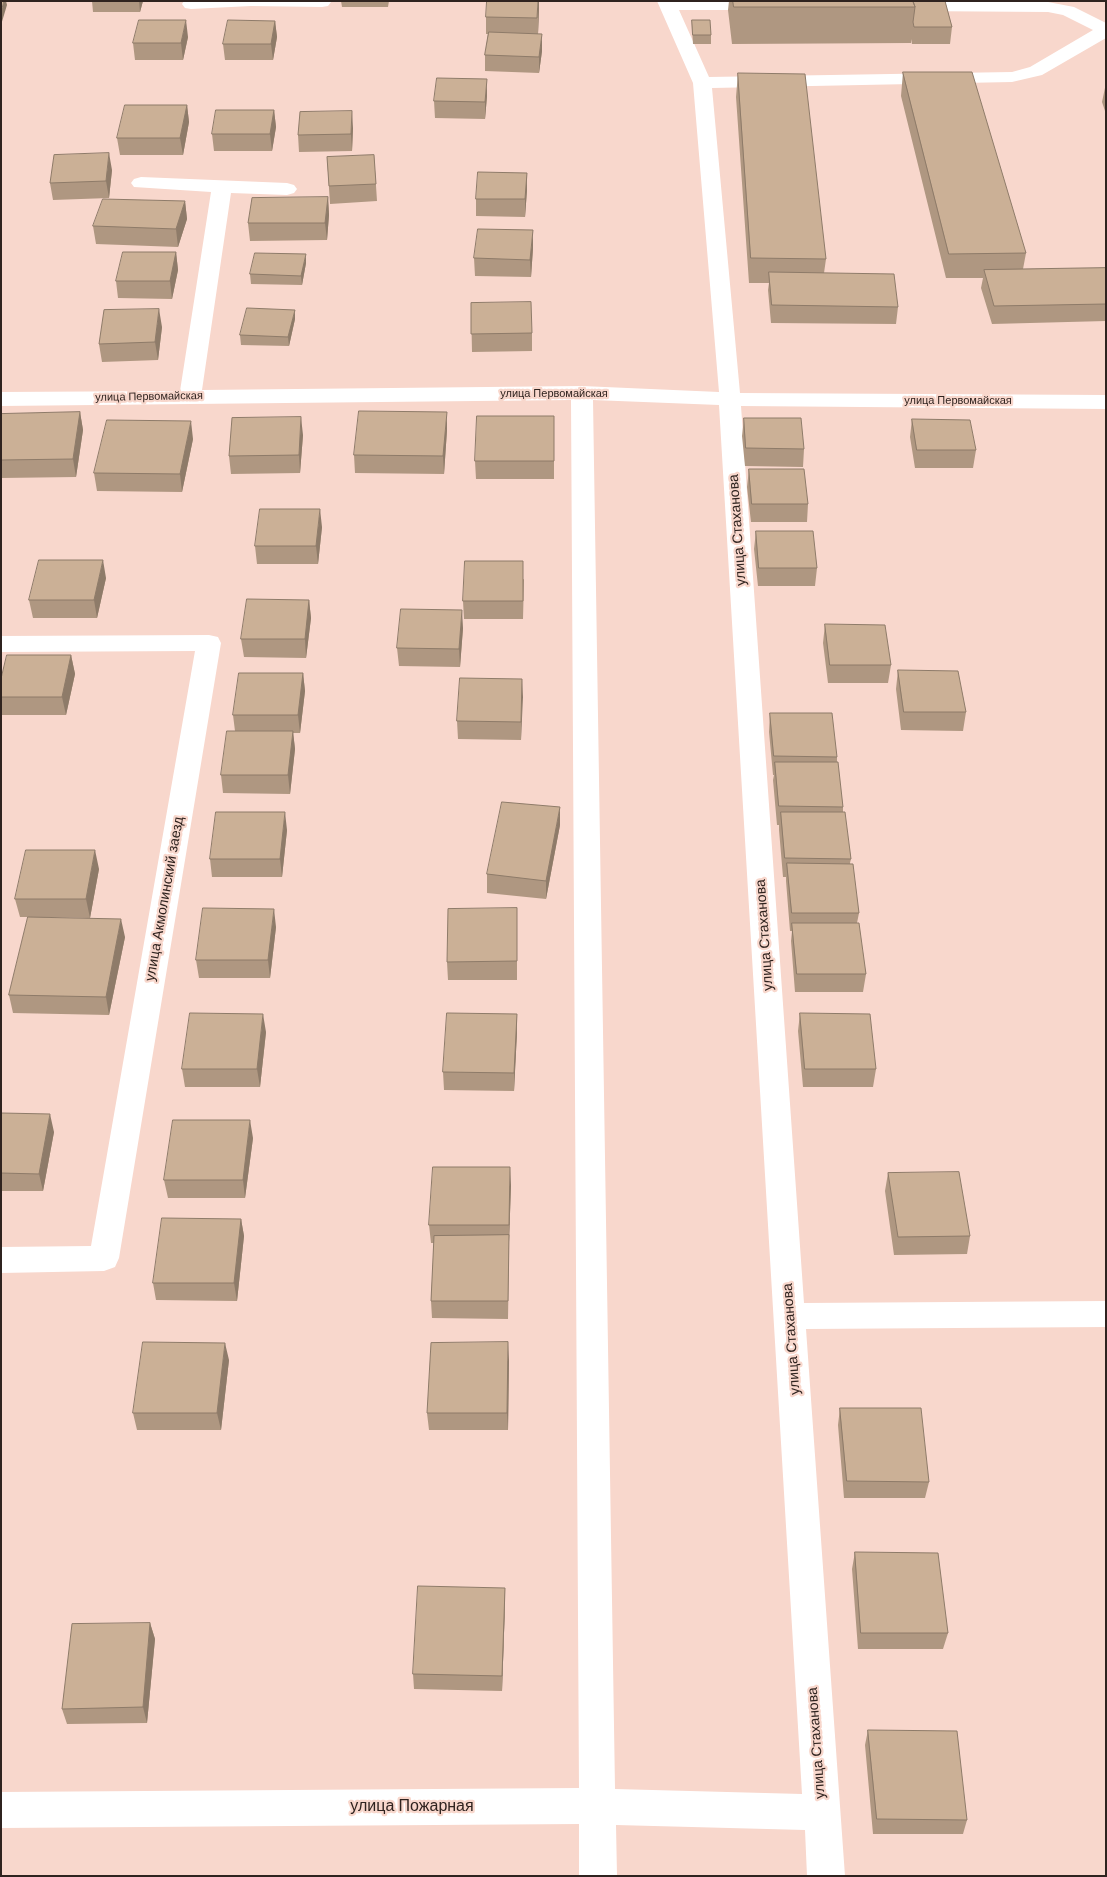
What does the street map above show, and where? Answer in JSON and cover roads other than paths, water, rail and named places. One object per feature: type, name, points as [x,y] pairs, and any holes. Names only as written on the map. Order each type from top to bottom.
[{"type":"street","points":[[192,4],[322,2]]},
{"type":"street","points":[[667,3],[785,5]]},
{"type":"street","name":"улица Стаханова","points":[[667,3],[702,83],[730,399],[826,1876]]},
{"type":"street","points":[[892,6],[1048,7],[1068,11],[1106,30]]},
{"type":"street","points":[[702,83],[1012,77],[1036,71],[1106,30]]},
{"type":"street","points":[[141,183],[287,188]]},
{"type":"street","points":[[190,397],[222,186]]},
{"type":"street","points":[[582,393],[598,1876]]},
{"type":"street","name":"улица Первомайская","points":[[1,399],[582,393],[730,399],[1106,402]]},
{"type":"street","name":"улица Акмолинский заезд","points":[[1,644],[209,643],[104,1258],[1,1260]]},
{"type":"street","points":[[790,1316],[1106,1314]]},
{"type":"street","name":"улица Пожарная","points":[[1,1810],[596,1806],[822,1813]]}]
